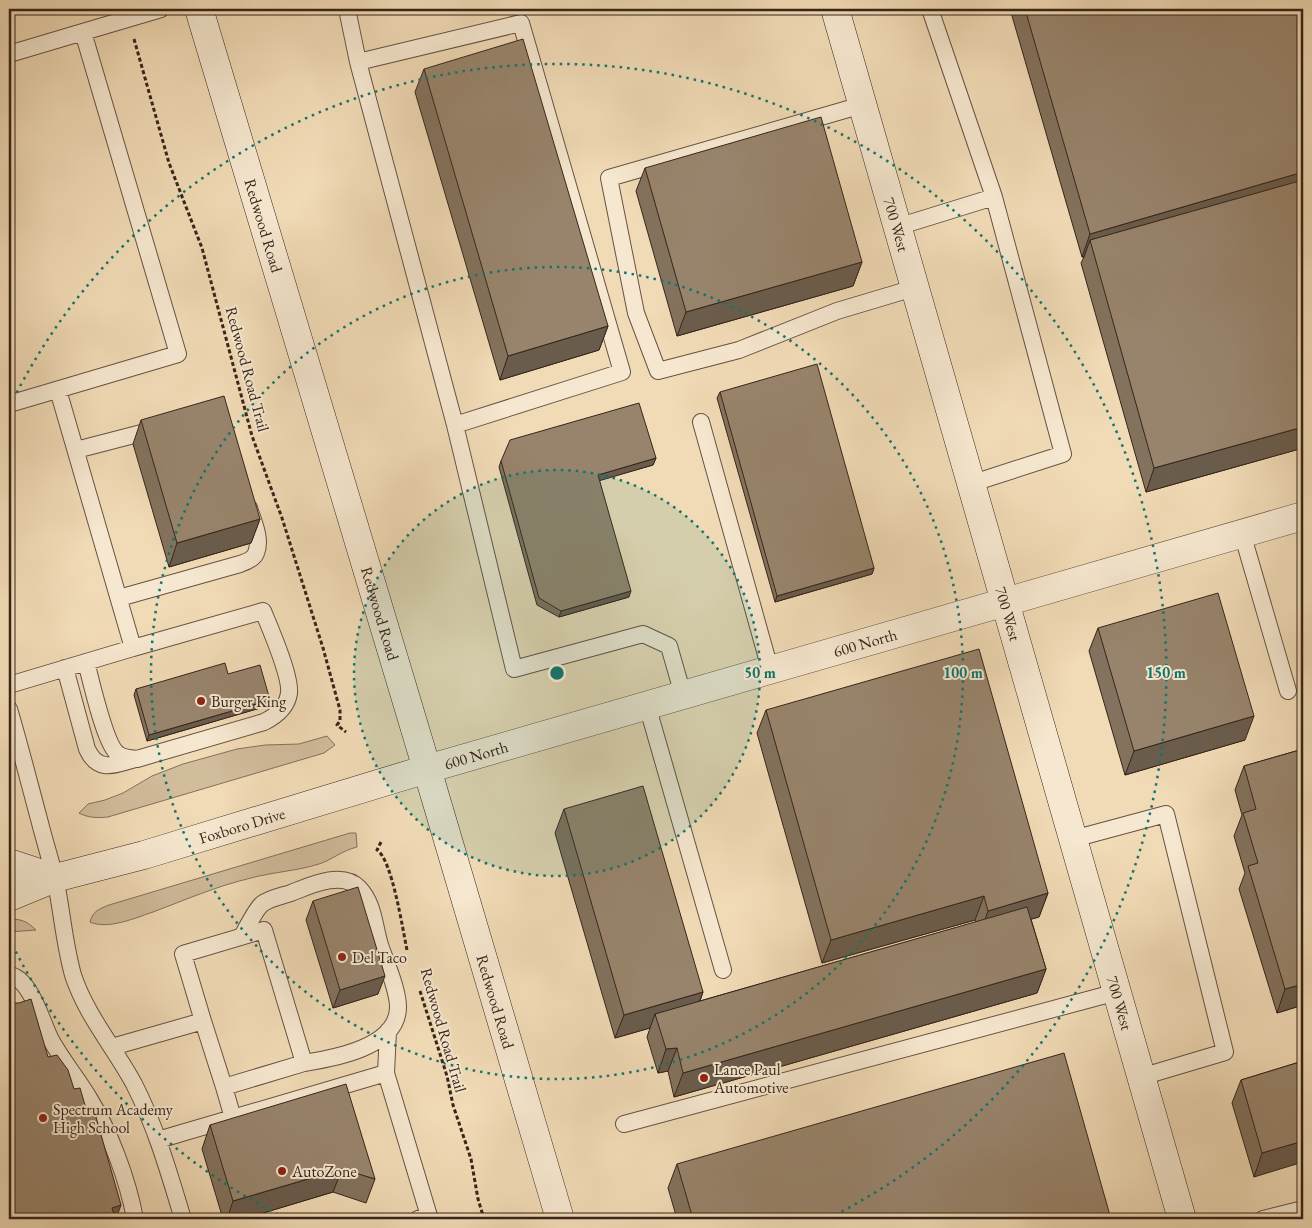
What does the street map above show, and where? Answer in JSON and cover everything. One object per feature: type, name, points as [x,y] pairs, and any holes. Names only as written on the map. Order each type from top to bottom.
[{"type":"street","name":"Redwood Road","points":[[199,9],[560,1219]]},
{"type":"street","name":"700 West","points":[[834,9],[1182,1219]]},
{"type":"street","name":"600 North","points":[[427,768],[1303,516]]},
{"type":"street","name":"Foxboro Drive","points":[[9,897],[55,878],[144,855],[427,768]]},
{"type":"street","points":[[9,863],[55,878]]},
{"type":"lane","points":[[9,54],[161,9]]},
{"type":"lane","points":[[347,9],[358,62],[455,425],[514,669],[643,634],[669,646],[683,695]]},
{"type":"lane","points":[[930,9],[994,197],[1063,454],[970,484]]},
{"type":"lane","points":[[358,62],[521,23],[622,372],[455,425]]},
{"type":"lane","points":[[9,404],[178,354],[83,32]]},
{"type":"lane","points":[[862,105],[609,178],[636,313],[658,371],[739,350],[837,311],[914,288]]},
{"type":"lane","points":[[897,227],[994,197]]},
{"type":"lane","points":[[58,390],[133,648]]},
{"type":"lane","points":[[701,422],[770,669]]},
{"type":"lane","points":[[76,450],[168,424]]},
{"type":"lane","points":[[119,598],[240,564],[251,559],[256,553],[257,531],[245,495]]},
{"type":"lane","points":[[1242,534],[1288,691]]},
{"type":"lane","points":[[9,685],[65,668],[133,648],[263,611],[279,652],[289,693],[285,705],[280,711],[264,722],[116,765],[108,765],[98,763],[92,759],[87,749],[65,668]]},
{"type":"lane","points":[[86,662],[113,748],[117,754],[137,759]]},
{"type":"lane","points":[[647,705],[723,970]]},
{"type":"lane","points":[[9,710],[32,787],[55,878],[73,974],[92,1017],[112,1047],[146,1110],[158,1140],[183,1219]]},
{"type":"lane","points":[[1073,839],[1166,814],[1224,1052],[1141,1077]]},
{"type":"lane","points":[[224,1087],[373,1044],[388,1031],[397,1014],[398,1006],[397,996],[380,945],[374,914],[369,902],[358,887],[352,883],[330,881],[270,899],[261,904],[242,936]]},
{"type":"lane","points":[[233,1118],[183,954],[264,930],[304,1063]]},
{"type":"lane","points":[[10,975],[22,982],[37,1006],[50,1038],[89,1098],[103,1124],[114,1148],[135,1219]]},
{"type":"lane","points":[[624,1124],[1117,992]]},
{"type":"lane","points":[[112,1047],[204,1021]]},
{"type":"lane","points":[[388,1031],[386,1073],[425,1218]]},
{"type":"lane","points":[[158,1140],[386,1073]]},
{"type":"lane","points":[[1264,1219],[1303,1209]]},
{"type":"path","name":"Redwood Road Trail","points":[[128,18],[169,163],[202,248],[252,436],[282,518],[323,648],[338,704],[340,721],[337,725],[346,732]]},
{"type":"path","name":"Redwood Road Trail","points":[[381,842],[377,850],[386,863],[396,895],[409,958]]},
{"type":"path","name":"Redwood Road Trail","points":[[418,984],[436,1036],[447,1076],[452,1104],[471,1159],[478,1199],[484,1219]]},
{"type":"shaded area","points":[[327,736],[335,745],[324,753],[108,817],[93,817],[79,813],[88,804],[123,793],[152,776],[183,764],[237,749],[265,745],[299,744]]},
{"type":"shaded area","points":[[350,833],[356,833],[357,847],[319,864],[238,881],[122,922],[105,925],[90,922],[97,911],[109,905]]},
{"type":"shaded area","points":[[9,919],[24,921],[36,930],[9,932]]},
{"type":"building","points":[[1025,9],[1297,9],[1303,32],[1303,172],[1090,234]]},
{"type":"building","points":[[523,39],[608,326],[508,356],[424,69]]},
{"type":"building","points":[[821,117],[862,262],[686,312],[645,168]]},
{"type":"building","points":[[1303,180],[1303,427],[1154,468],[1090,240]]},
{"type":"building","points":[[817,364],[874,568],[777,596],[720,392]]},
{"type":"building","points":[[224,396],[260,519],[177,543],[141,420]]},
{"type":"building","points":[[639,403],[656,458],[598,475],[631,591],[561,611],[539,598],[501,461],[510,440]]},
{"type":"building","points":[[1218,593],[1254,716],[1134,751],[1098,628]]},
{"type":"building","points":[[979,649],[1048,893],[988,911],[984,896],[831,940],[766,710]]},
{"type":"building","name":"Burger King","points":[[225,663],[228,674],[260,665],[270,700],[149,735],[136,689]]},
{"type":"building","points":[[1303,749],[1303,984],[1285,989],[1248,866],[1258,863],[1243,813],[1256,809],[1244,766]]},
{"type":"building","points":[[643,786],[703,992],[624,1015],[564,809]]},
{"type":"building","name":"Del Taco","points":[[358,887],[385,976],[340,990],[313,901]]},
{"type":"building","points":[[1027,907],[1046,969],[683,1073],[677,1048],[666,1049],[655,1014]]},
{"type":"building","name":"Spectrum Academy High School","points":[[31,999],[48,1057],[57,1055],[68,1070],[74,1089],[80,1088],[87,1112],[94,1110],[121,1205],[112,1208],[115,1219],[9,1219],[9,1003],[19,1003]]},
{"type":"building","points":[[1064,1053],[1111,1219],[693,1219],[677,1164]]},
{"type":"building","points":[[1303,1061],[1303,1141],[1262,1153],[1241,1080]]},
{"type":"building","name":"AutoZone","points":[[346,1084],[375,1179],[342,1169],[233,1201],[210,1125]]},
{"type":"place","name":"Burger King","points":[[201,701]]},
{"type":"place","name":"Del Taco","points":[[342,957]]},
{"type":"place","name":"Lance Paul Automotive","points":[[704,1078]]},
{"type":"place","name":"Spectrum Academy High School","points":[[43,1118]]},
{"type":"place","name":"AutoZone","points":[[282,1171]]}]
